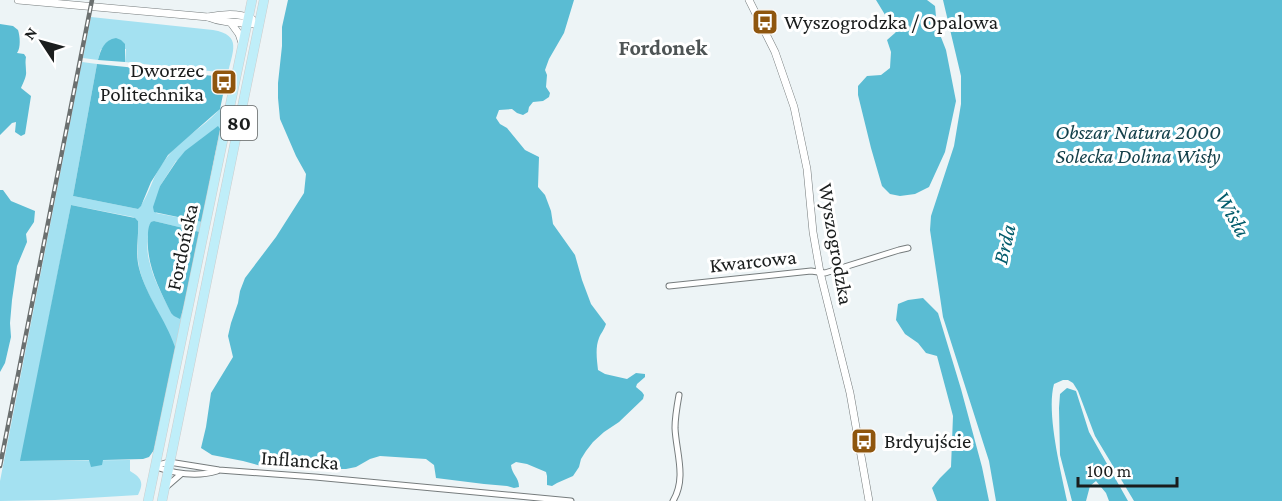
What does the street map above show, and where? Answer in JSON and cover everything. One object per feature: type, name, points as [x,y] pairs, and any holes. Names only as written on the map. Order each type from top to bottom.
[{"type":"main road","name":"Fordońska","points":[[148,501],[252,0]]},
{"type":"main road","name":"Fordońska","points":[[162,501],[264,0]]},
{"type":"street","points":[[18,0],[208,17],[231,23],[247,20]]},
{"type":"street","name":"Wyszogrodzka","points":[[749,0],[774,52],[794,107],[805,162],[820,272],[850,393],[869,501]]},
{"type":"street","points":[[208,17],[222,14],[259,24]]},
{"type":"street","points":[[231,23],[242,43]]},
{"type":"street","name":"Kwarcowa","points":[[670,288],[811,271],[825,273],[908,248]]},
{"type":"street","points":[[673,501],[680,483],[675,428],[679,395]]},
{"type":"street","points":[[155,466],[168,467]]},
{"type":"street","name":"Inflancka","points":[[168,467],[181,474],[210,473],[219,470]]},
{"type":"street","name":"Inflancka","points":[[168,467],[315,477],[571,501]]},
{"type":"street","points":[[164,488],[181,474]]},
{"type":"shaded area","points":[[288,0],[574,0],[564,33],[545,70],[549,97],[543,101],[533,102],[528,112],[523,115],[512,109],[499,110],[496,118],[525,150],[539,157],[538,187],[545,195],[553,224],[575,255],[591,304],[606,324],[597,346],[598,370],[627,379],[636,373],[645,374],[636,387],[644,395],[643,399],[593,442],[573,476],[552,486],[547,485],[546,472],[516,462],[511,465],[519,487],[514,488],[436,478],[434,465],[426,459],[380,456],[346,469],[297,469],[261,466],[212,455],[201,448],[211,393],[233,357],[228,336],[245,278],[276,237],[304,193],[306,174],[280,119],[278,98],[282,27]]},
{"type":"shaded area","points":[[876,0],[927,0],[935,6],[937,27],[946,50],[956,101],[945,152],[929,187],[915,194],[900,196],[890,194],[882,186],[858,95],[858,86],[867,76],[881,75],[890,68],[891,52],[887,40],[899,28],[894,19],[887,18]]},
{"type":"shaded area","points":[[91,17],[222,32],[229,36],[233,46],[228,73],[125,62],[126,49],[101,49],[98,60],[83,58]]},
{"type":"shaded area","points":[[0,24],[13,26],[18,30],[20,42],[17,53],[24,54],[26,57],[26,75],[21,88],[31,96],[25,134],[21,136],[15,132],[16,122],[0,135]]},
{"type":"shaded area","points":[[116,38],[125,44],[125,62],[98,60],[106,43]]},
{"type":"shaded area","points":[[82,62],[97,64],[73,196],[138,209],[160,167],[175,148],[223,107],[222,123],[217,149],[176,161],[160,186],[156,213],[202,222],[200,232],[154,221],[149,226],[148,252],[151,267],[171,313],[188,293],[175,353],[142,278],[138,255],[138,221],[133,217],[71,205],[21,461],[130,460],[130,471],[141,481],[138,495],[0,501],[0,481]]},
{"type":"shaded area","points":[[97,64],[224,77],[223,84],[225,85],[220,109],[168,155],[138,209],[73,196]]},
{"type":"shaded area","points":[[218,126],[220,129],[202,222],[154,212],[153,207],[160,186],[176,162],[185,151]]},
{"type":"shaded area","points":[[0,190],[3,190],[11,201],[35,211],[34,222],[26,234],[27,242],[17,266],[10,323],[11,337],[5,363],[0,372]]},
{"type":"shaded area","points":[[71,205],[135,218],[138,221],[139,268],[146,288],[175,347],[154,450],[149,457],[143,459],[103,460],[102,465],[91,467],[89,460],[20,461]]},
{"type":"shaded area","points":[[151,222],[200,232],[188,293],[180,319],[171,313],[151,267],[148,232]]},
{"type":"shaded area","points":[[923,298],[938,313],[961,389],[989,501],[937,501],[932,488],[951,467],[953,416],[937,356],[926,353],[918,343],[905,334],[896,320],[898,304]]},
{"type":"shaded area","points":[[1067,388],[1076,391],[1089,432],[1128,501],[1109,501],[1106,493],[1096,481],[1090,486],[1086,501],[1072,501],[1060,455],[1060,394]]},
{"type":"water","name":"Obszar Natura 2000 Solecka Dolina Wisły","points":[[943,0],[1282,0],[1282,501],[1134,501],[1095,436],[1078,391],[1073,383],[1063,380],[1054,384],[1052,410],[1055,442],[1067,501],[996,501],[989,461],[943,317],[930,230],[931,216],[954,146],[961,104],[961,76]]},
{"type":"railway","points":[[0,466],[92,0]]},
{"type":"place","name":"Wyszogrodzka / Opalowa","points":[[765,22]]},
{"type":"place","name":"Dworzec Politechnika","points":[[224,82]]},
{"type":"place","name":"Brdyujście","points":[[864,441]]},
{"type":"district","name":"Fordonek","points":[[663,47]]},
{"type":"water label","name":"Wisła","points":[[1233,214]]},
{"type":"water label","name":"Brda","points":[[1004,244]]}]
